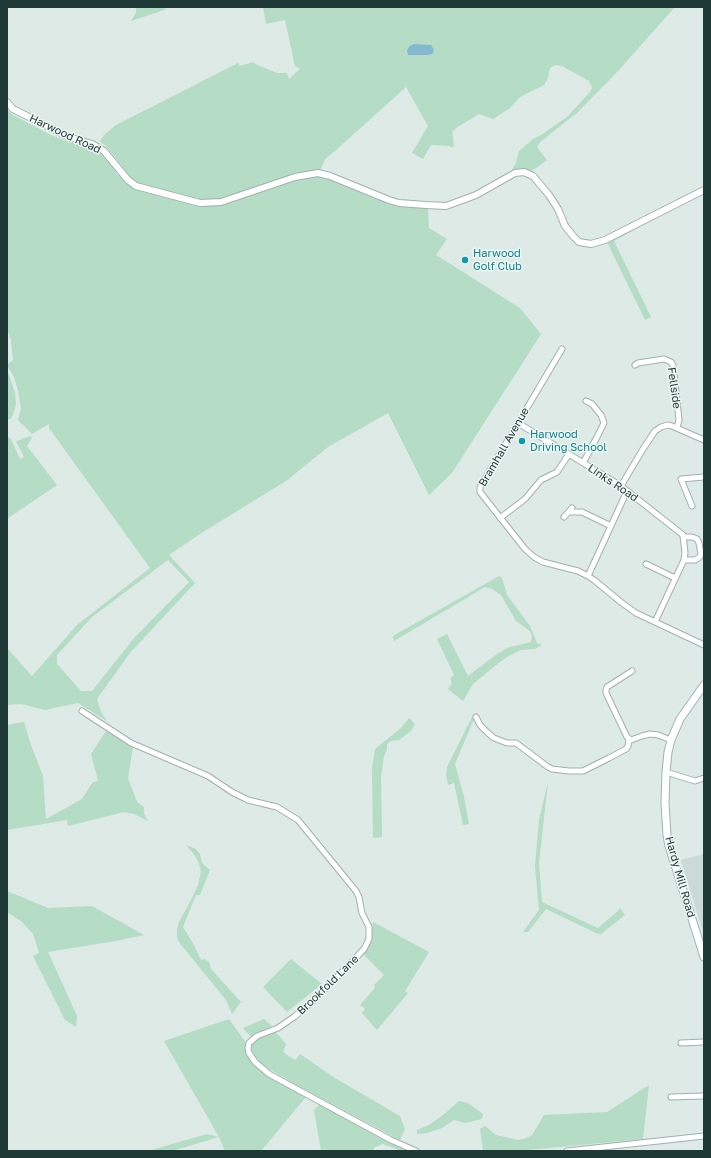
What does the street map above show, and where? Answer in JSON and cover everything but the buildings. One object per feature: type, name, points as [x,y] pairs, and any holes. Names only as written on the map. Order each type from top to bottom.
[{"type":"main road","name":"Hardy Mill Road","points":[[704,685],[680,719],[671,740],[666,772],[666,819],[669,846],[704,957]]},
{"type":"street","name":"Harwood Road","points":[[7,102],[13,109],[69,137],[92,144],[104,151],[128,180],[136,186],[200,203],[230,200],[296,178],[318,173],[330,176],[389,200],[408,204],[433,206],[449,205],[476,195],[516,174],[524,172],[533,176],[549,195],[558,209],[565,226],[574,238],[579,242],[591,244],[605,240],[704,190]]},
{"type":"street","name":"Bramhall Avenue","points":[[562,349],[480,487],[480,492],[500,518],[534,557],[543,562],[578,571],[588,576],[629,608],[704,645]]},
{"type":"street","name":"Fellside","points":[[635,365],[638,363],[667,359],[673,365],[678,420],[677,428]]},
{"type":"street","points":[[583,463],[604,423],[601,415],[592,404],[586,400]]},
{"type":"street","name":"Links Road","points":[[518,423],[621,486],[681,533],[683,537],[692,537],[697,539],[701,554],[700,557],[695,560],[684,560]]},
{"type":"street","points":[[621,486],[643,449],[658,429],[668,425],[704,440]]},
{"type":"street","points":[[500,518],[525,499],[541,480],[557,472],[569,454]]},
{"type":"street","points":[[692,506],[681,478],[704,477]]},
{"type":"street","points":[[588,576],[627,491]]},
{"type":"street","points":[[564,517],[570,510],[582,512],[611,526]]},
{"type":"street","points":[[655,622],[684,560],[685,553],[683,537]]},
{"type":"street","points":[[648,563],[675,578]]},
{"type":"street","points":[[632,671],[608,687],[606,690],[606,693],[627,737],[633,740],[650,734],[671,740]]},
{"type":"street","name":"Brookfold Lane","points":[[82,711],[132,743],[208,776],[232,792],[248,800],[277,807],[298,820],[356,891],[362,913],[369,927],[369,939],[364,949],[311,1003],[294,1017],[278,1028],[253,1039],[249,1043],[249,1053],[255,1062],[269,1074],[391,1140],[416,1151]]},
{"type":"street","points":[[476,717],[480,725],[494,738],[507,743],[516,743],[548,767],[569,772],[582,771],[626,749],[630,739]]},
{"type":"street","points":[[666,772],[695,781],[704,778]]},
{"type":"street","points":[[681,1043],[704,1042]]},
{"type":"street","points":[[671,1096],[704,1096]]},
{"type":"street","points":[[567,1151],[704,1136]]},
{"type":"shaded area","points":[[704,854],[704,935],[681,860]]},
{"type":"green space","points":[[136,7],[162,7],[167,9],[131,21],[136,13]]},
{"type":"green space","name":"Harwood Golf Club","points":[[263,7],[675,7],[618,71],[577,113],[540,142],[537,147],[547,160],[532,171],[524,169],[512,170],[516,163],[519,151],[533,139],[567,117],[592,88],[589,81],[562,66],[556,65],[551,67],[544,85],[520,97],[510,108],[493,119],[479,114],[456,128],[452,132],[454,146],[451,148],[450,146],[431,145],[423,159],[412,153],[428,126],[406,87],[325,159],[321,169],[324,178],[378,199],[398,205],[428,208],[429,228],[447,239],[436,255],[520,308],[541,334],[452,473],[429,495],[388,413],[328,447],[286,481],[203,532],[169,555],[195,583],[130,653],[97,699],[101,712],[107,721],[78,703],[45,710],[21,704],[7,705],[7,648],[32,676],[77,625],[150,568],[49,428],[49,424],[32,434],[18,420],[21,408],[18,391],[14,377],[7,365],[13,360],[11,340],[7,329],[7,110],[13,115],[51,135],[87,146],[101,154],[112,165],[118,176],[122,166],[100,141],[104,135],[116,125],[238,63],[239,66],[254,62],[255,64],[277,73],[287,73],[289,79],[300,69],[295,66],[285,20],[266,24]],"holes":[[[168,560],[189,582],[134,638],[92,691],[81,691],[57,664],[57,655],[92,617]]]},
{"type":"green space","points":[[640,227],[614,241],[651,317],[645,320],[607,242]]},
{"type":"green space","points":[[7,372],[15,393],[16,405],[11,419],[7,419]]},
{"type":"green space","points":[[7,436],[11,439],[20,459],[24,457],[16,441],[30,436],[32,438],[27,446],[57,485],[7,519]]},
{"type":"green space","points":[[499,576],[502,578],[507,595],[530,626],[537,643],[542,645],[535,649],[520,650],[507,657],[473,684],[463,701],[448,689],[452,683],[450,678],[454,675],[437,639],[447,634],[468,676],[507,648],[531,642],[532,636],[530,631],[516,621],[501,595],[492,589],[485,587],[394,641],[393,636]]},
{"type":"green space","points":[[472,717],[474,719],[455,764],[464,797],[469,824],[463,825],[454,783],[448,785],[446,774],[447,767]]},
{"type":"green space","points":[[409,718],[415,724],[411,731],[399,740],[391,741],[387,744],[381,777],[382,837],[373,838],[372,769],[375,749],[401,728]]},
{"type":"green space","points":[[24,722],[43,776],[46,819],[82,799],[93,782],[98,781],[91,754],[106,731],[133,747],[128,778],[137,802],[144,807],[144,814],[148,821],[134,814],[124,812],[68,826],[67,820],[7,830],[7,725]]},
{"type":"green space","points":[[548,782],[539,863],[542,902],[598,928],[620,908],[625,915],[601,934],[598,934],[546,909],[528,932],[523,932],[539,910],[535,866],[539,820]]},
{"type":"green space","points":[[186,845],[196,849],[200,854],[202,863],[210,870],[200,895],[196,895],[183,927],[201,960],[205,959],[209,962],[211,969],[241,1002],[232,1014],[226,1000],[179,942],[177,937],[179,922],[198,885],[201,872],[199,863]]},
{"type":"green space","points":[[7,891],[48,908],[92,906],[144,935],[48,952],[77,1016],[76,1027],[65,1020],[33,956],[39,953],[33,934],[22,922],[7,912]]},
{"type":"green space","points":[[373,922],[429,952],[405,991],[408,993],[377,1030],[362,1013],[365,1009],[360,1005],[375,988],[374,985],[384,975],[364,955],[370,943]]},
{"type":"green space","points":[[291,959],[322,984],[287,1012],[263,987]]},
{"type":"green space","points":[[229,1019],[246,1043],[246,1052],[252,1063],[268,1076],[306,1097],[261,1151],[225,1151],[219,1137],[164,1041]]},
{"type":"green space","points":[[264,1019],[272,1026],[251,1037],[243,1028]]},
{"type":"green space","points":[[275,1031],[286,1044],[283,1052],[295,1060],[300,1054],[335,1078],[400,1116],[405,1129],[400,1140],[302,1088],[261,1063],[255,1057],[252,1050],[252,1045],[255,1040]]},
{"type":"green space","points":[[649,1085],[643,1139],[518,1151],[483,1151],[480,1129],[485,1126],[496,1135],[518,1140],[526,1138],[532,1135],[544,1115],[607,1112]]},
{"type":"green space","points":[[459,1101],[468,1103],[483,1114],[482,1119],[465,1123],[454,1120],[442,1128],[427,1133],[417,1134],[417,1130],[429,1125]]},
{"type":"green space","points":[[320,1104],[376,1136],[406,1151],[401,1151],[383,1144],[375,1147],[372,1151],[321,1151],[314,1110]]},
{"type":"green space","points":[[207,1134],[219,1137],[172,1151],[148,1151]]},
{"type":"water","points":[[414,44],[431,45],[434,50],[432,54],[428,55],[408,55],[407,50]]},
{"type":"place","name":"Harwood Golf Club","points":[[465,260]]},
{"type":"place","name":"Harwood Driving School","points":[[522,441]]}]
